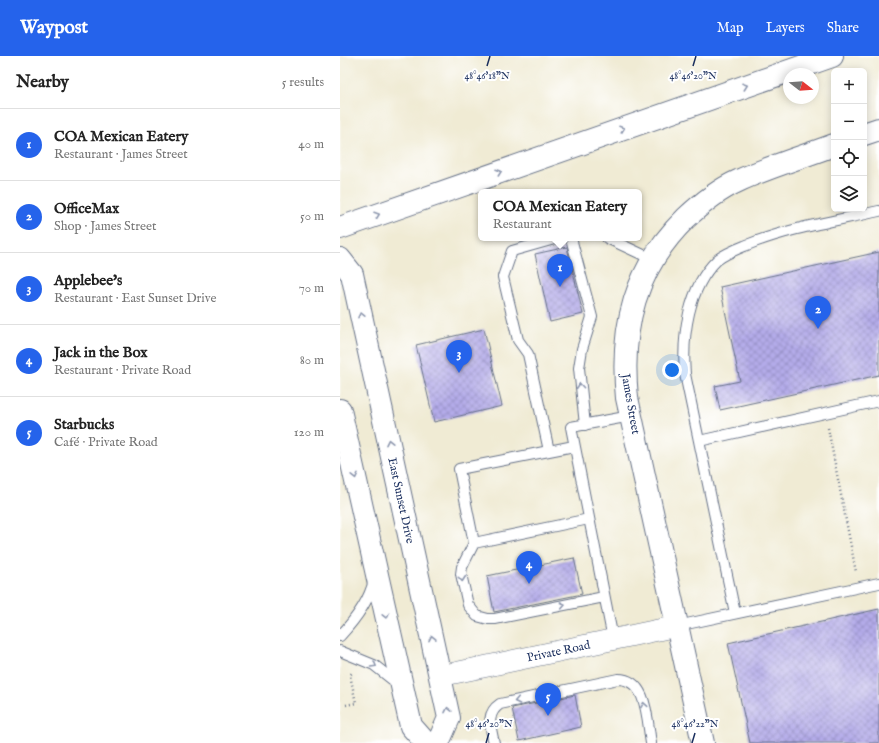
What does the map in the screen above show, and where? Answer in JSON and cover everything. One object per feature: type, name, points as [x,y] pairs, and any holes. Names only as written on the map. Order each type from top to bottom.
[{"type":"main road","points":[[340,228],[832,56]]},
{"type":"main road","points":[[867,133],[879,128]]},
{"type":"main road","name":"James Street","points":[[703,743],[632,416],[624,372],[626,337],[632,306],[640,282],[652,259],[672,232],[717,193],[737,181],[831,146]]},
{"type":"main road","name":"East Sunset Drive","points":[[340,259],[352,274],[449,718],[438,743]]},
{"type":"main road","points":[[340,410],[411,726],[426,743]]},
{"type":"street","name":"Private Road","points":[[440,676],[677,626]]},
{"type":"lane","points":[[735,613],[685,374],[684,344],[687,326],[697,293],[710,268],[718,259],[729,252],[770,236],[879,210]]},
{"type":"lane","points":[[547,241],[512,251],[503,277],[518,340],[528,354],[550,451]]},
{"type":"lane","points":[[572,241],[592,316],[582,349],[579,368],[585,424]]},
{"type":"lane","points":[[614,241],[652,259]]},
{"type":"lane","points":[[699,441],[879,401]]},
{"type":"lane","points":[[613,639],[571,427],[632,416]]},
{"type":"lane","points":[[574,446],[459,469],[474,543],[462,567],[461,580],[470,609],[483,618],[495,619],[604,597]]},
{"type":"lane","points":[[474,543],[589,519]]},
{"type":"lane","points":[[340,636],[362,608],[369,596],[376,570]]},
{"type":"lane","points":[[677,626],[879,582]]},
{"type":"lane","points":[[340,651],[374,665],[402,688]]},
{"type":"lane","points":[[494,743],[490,717],[492,712],[500,704],[618,679],[627,679],[639,688],[642,696],[651,743]]},
{"type":"path","points":[[825,413],[856,573]]},
{"type":"path","points":[[346,705],[356,703],[350,676],[352,673]]},
{"type":"building","points":[[567,247],[583,314],[550,322],[535,254]]},
{"type":"building","points":[[879,252],[879,375],[720,410],[715,386],[740,381],[720,287]]},
{"type":"building","points":[[484,329],[502,406],[434,422],[416,345]]},
{"type":"building","points":[[574,558],[582,594],[494,612],[487,576]]},
{"type":"building","points":[[879,609],[879,743],[750,743],[728,643]]},
{"type":"building","points":[[575,695],[581,727],[519,741],[512,708]]},
{"type":"place","name":"COA Mexican Eatery","points":[[560,287]]},
{"type":"place","name":"OfficeMax","points":[[818,329]]},
{"type":"place","name":"Applebee's","points":[[459,373]]},
{"type":"place","name":"Jack in the Box","points":[[529,584]]},
{"type":"place","name":"Starbucks","points":[[548,716]]}]
